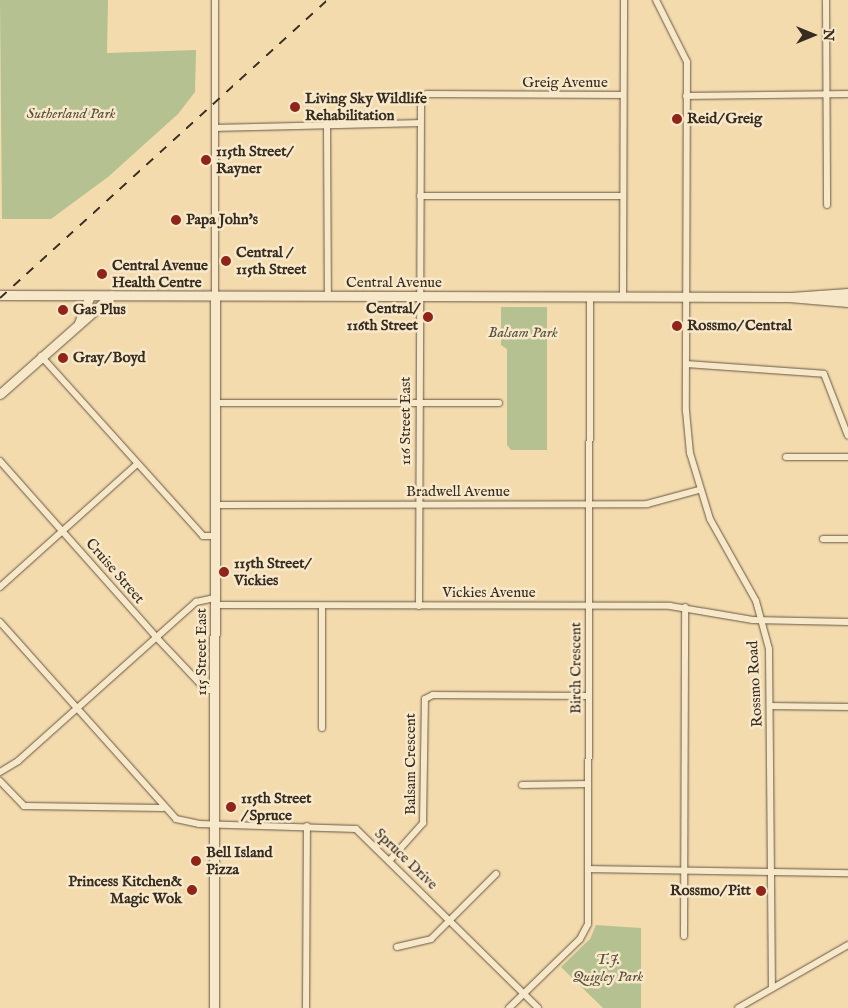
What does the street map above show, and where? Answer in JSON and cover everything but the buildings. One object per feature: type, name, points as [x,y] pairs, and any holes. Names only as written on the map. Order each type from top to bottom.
[{"type":"main road","name":"Central Avenue","points":[[0,295],[789,297],[848,292]]},
{"type":"main road","points":[[0,394],[112,295]]},
{"type":"main road","points":[[79,323],[90,296]]},
{"type":"main road","name":"115 Street East","points":[[214,1008],[216,824],[215,297]]},
{"type":"main road","name":"Central Avenue","points":[[789,297],[848,302]]},
{"type":"street","points":[[215,0],[215,297]]},
{"type":"street","points":[[622,96],[624,0]]},
{"type":"street","name":"Rossmo Road","points":[[656,0],[683,47],[686,96],[686,424],[699,490],[717,533],[751,588],[769,649],[772,988]]},
{"type":"street","points":[[826,0],[827,205]]},
{"type":"street","name":"Greig Avenue","points":[[420,196],[421,101],[427,94],[622,96],[623,297]]},
{"type":"street","points":[[686,96],[848,94]]},
{"type":"street","points":[[216,128],[420,123]]},
{"type":"street","points":[[327,124],[328,297]]},
{"type":"street","points":[[420,196],[622,196]]},
{"type":"street","name":"116 Street East","points":[[419,606],[420,196]]},
{"type":"street","name":"Birch Crescent","points":[[509,1008],[587,930],[590,297]]},
{"type":"street","points":[[41,356],[203,536],[215,536]]},
{"type":"street","points":[[686,364],[824,374],[848,436]]},
{"type":"street","points":[[215,403],[499,403]]},
{"type":"street","points":[[786,458],[848,457]]},
{"type":"street","name":"Cruise Street","points":[[0,461],[157,638],[206,690],[216,690]]},
{"type":"street","points":[[0,586],[138,464]]},
{"type":"street","name":"Bradwell Avenue","points":[[215,505],[648,504],[699,490]]},
{"type":"street","points":[[823,539],[848,539]]},
{"type":"street","name":"Vickies Avenue","points":[[0,772],[77,709],[196,602],[322,606],[588,605],[685,608],[762,621],[848,622]]},
{"type":"street","points":[[322,606],[322,728]]},
{"type":"street","points":[[684,936],[685,608]]},
{"type":"street","points":[[0,622],[163,808]]},
{"type":"street","name":"Balsam Crescent","points":[[390,860],[423,823],[425,699],[433,695],[588,696]]},
{"type":"street","points":[[770,706],[848,707]]},
{"type":"street","points":[[0,781],[24,806],[163,808]]},
{"type":"street","points":[[522,784],[588,784]]},
{"type":"street","name":"Spruce Drive","points":[[163,808],[176,819],[216,824],[356,829],[390,860],[538,1008]]},
{"type":"street","points":[[306,1008],[307,826]]},
{"type":"street","points":[[588,869],[770,870],[848,873]]},
{"type":"street","points":[[397,947],[431,939],[496,874]]},
{"type":"street","points":[[738,1008],[848,945]]},
{"type":"green space","name":"Sutherland Park","points":[[0,0],[108,0],[107,53],[196,50],[195,92],[178,114],[108,177],[51,219],[2,219]]},
{"type":"green space","name":"Balsam Park","points":[[501,307],[547,307],[547,450],[511,450],[507,445],[507,349],[501,345]]},
{"type":"green space","name":"T.J. Quigley Park","points":[[596,925],[641,928],[641,1008],[603,1008],[561,967],[590,939]]},
{"type":"railway","points":[[0,298],[328,0]]},
{"type":"place","name":"Living Sky Wildlife Rehabilitation","points":[[295,107]]},
{"type":"place","name":"Reid/ Greig","points":[[677,119]]},
{"type":"place","name":"115th Street/ Rayner","points":[[206,160]]},
{"type":"place","name":"Papa John's","points":[[176,220]]},
{"type":"place","name":"Central / 115th Street","points":[[226,261]]},
{"type":"place","name":"Central Avenue Health Centre","points":[[102,274]]},
{"type":"place","name":"Gas Plus","points":[[63,310]]},
{"type":"place","name":"Central/ 116th Street","points":[[428,317]]},
{"type":"place","name":"Rossmo/ Central","points":[[677,326]]},
{"type":"place","name":"Gray/ Boyd","points":[[63,358]]},
{"type":"place","name":"115th Street/ Vickies","points":[[224,572]]},
{"type":"place","name":"115th Street / Spruce","points":[[231,807]]},
{"type":"place","name":"Bell Island Pizza","points":[[196,861]]},
{"type":"place","name":"Princess Kitchen& Magic Wok","points":[[192,890]]},
{"type":"place","name":"Rossmo/ Pitt","points":[[761,891]]}]
